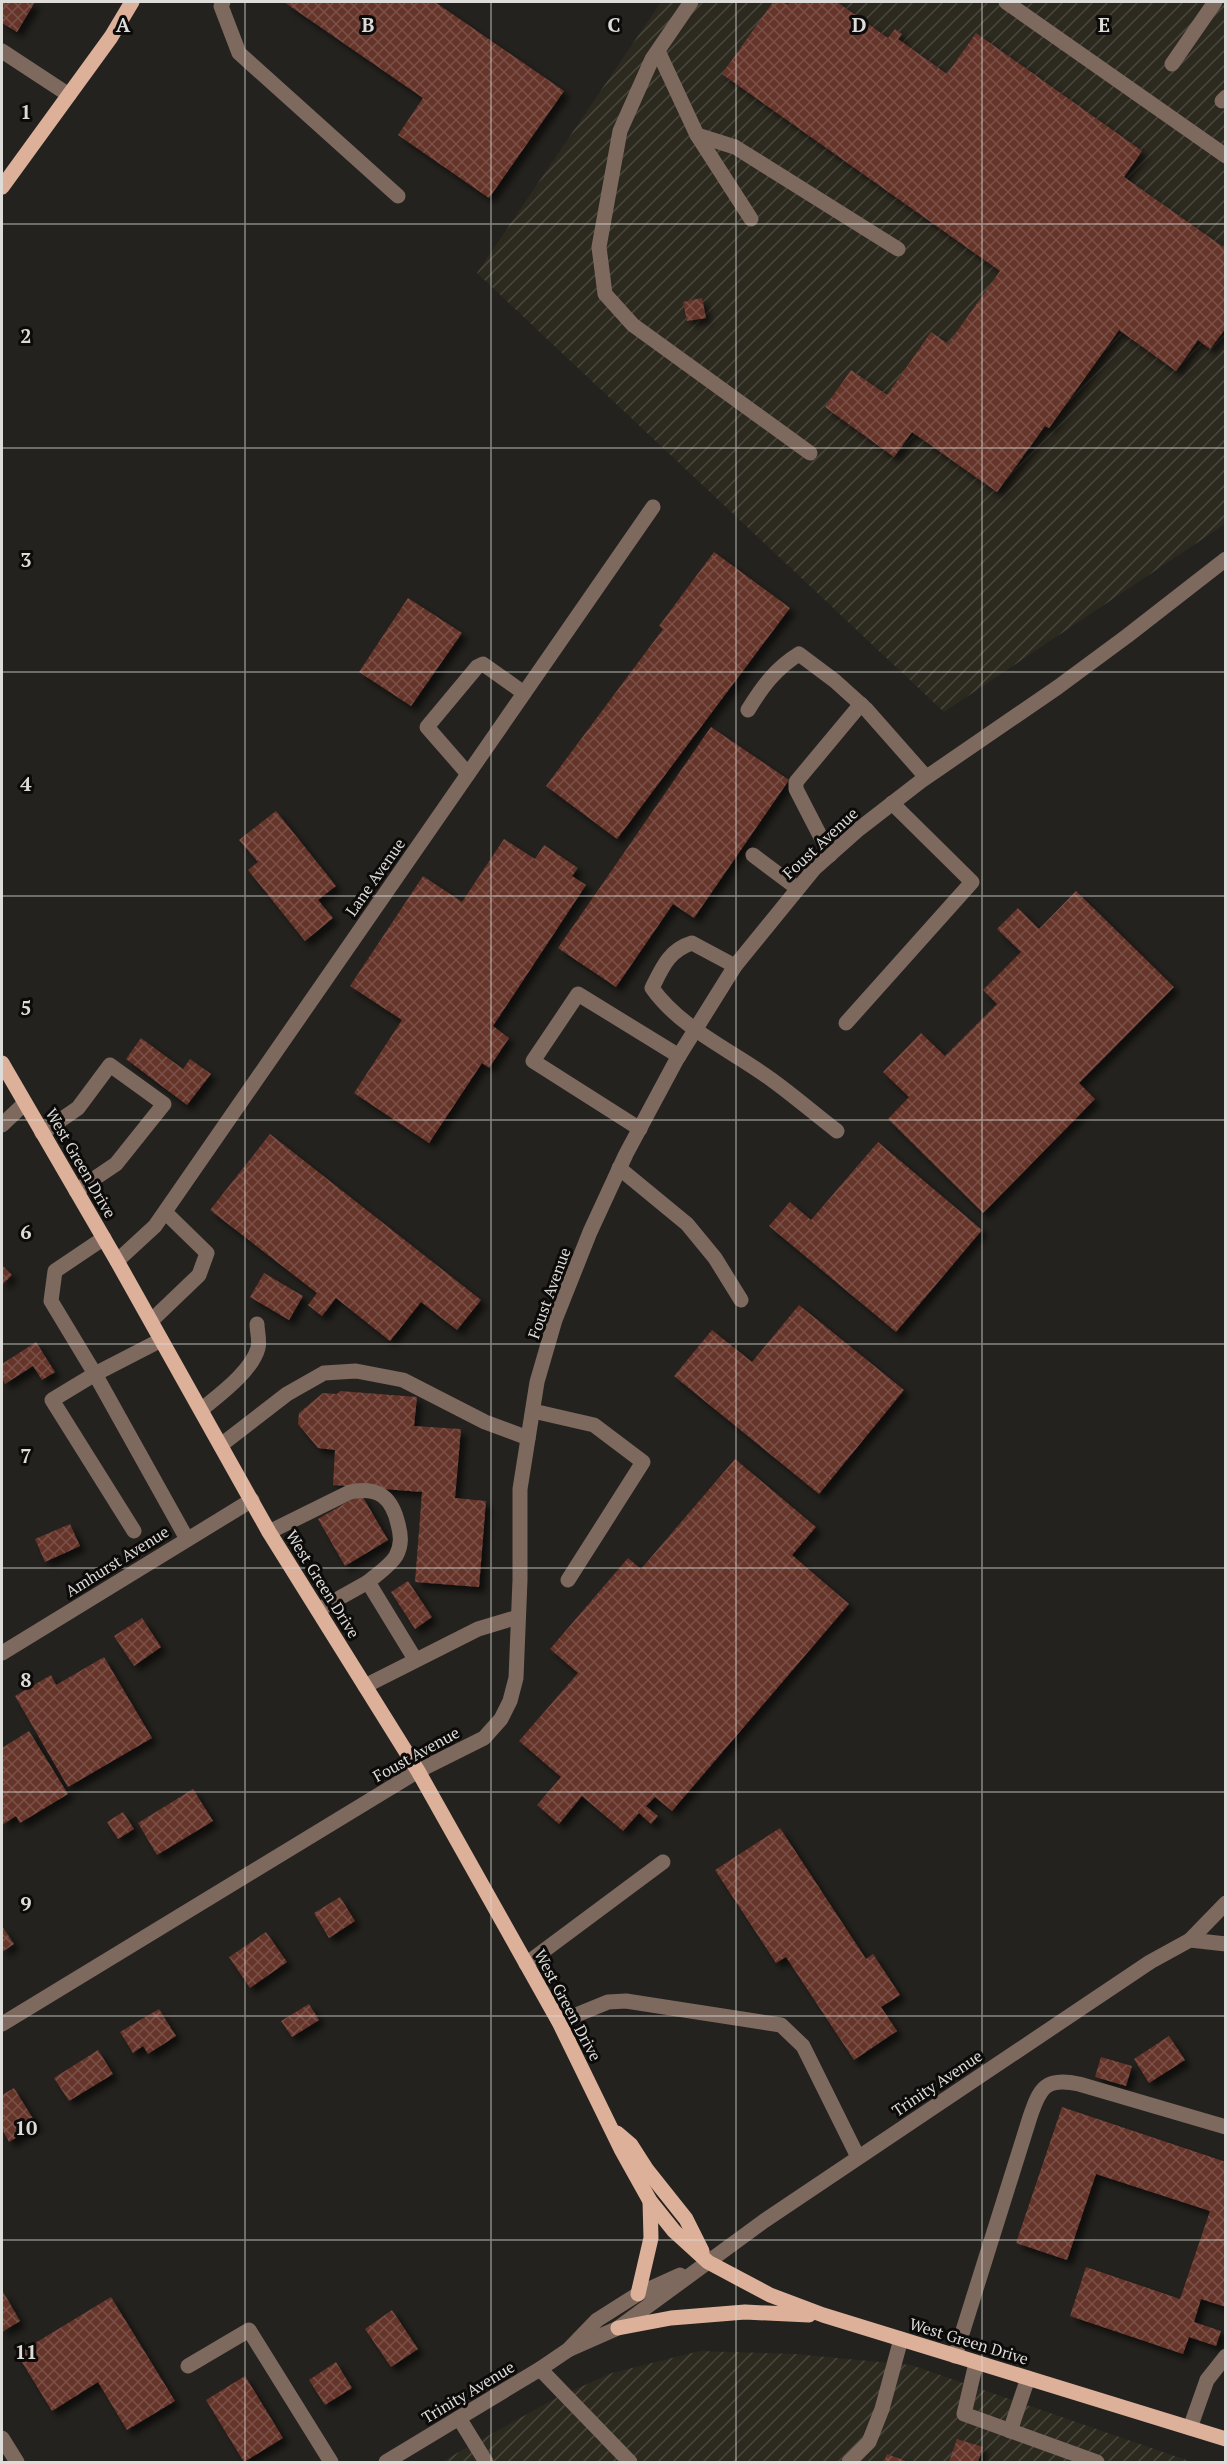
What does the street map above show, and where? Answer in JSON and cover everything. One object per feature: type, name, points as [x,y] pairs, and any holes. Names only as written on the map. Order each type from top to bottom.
[{"type":"main road","points":[[2,187],[111,37],[132,2]]},
{"type":"main road","name":"West Green Drive","points":[[2,1063],[104,1238],[269,1532],[418,1771],[559,2022],[650,2201],[674,2230],[708,2262],[771,2295],[823,2315],[1226,2439]]},
{"type":"main road","name":"West Green Drive","points":[[610,2126],[631,2145],[647,2170],[686,2219],[708,2262]]},
{"type":"main road","points":[[638,2294],[651,2238],[650,2201]]},
{"type":"main road","points":[[618,2328],[671,2319],[745,2312],[823,2315]]},
{"type":"street","points":[[223,2],[221,6],[239,53],[398,196]]},
{"type":"street","points":[[691,2],[658,51],[620,131],[599,248],[605,294],[633,325],[810,453]]},
{"type":"street","points":[[1006,2],[1226,156]]},
{"type":"street","points":[[1172,64],[1215,2]]},
{"type":"street","points":[[2,51],[69,95]]},
{"type":"street","points":[[658,51],[697,135],[751,219]]},
{"type":"street","points":[[697,135],[735,147],[898,249]]},
{"type":"street","name":"Lane Avenue","points":[[117,1261],[155,1226],[165,1212],[653,507]]},
{"type":"street","name":"Foust Avenue","points":[[2,2024],[418,1771],[484,1738],[501,1719],[510,1701],[516,1678],[520,1489],[537,1382],[555,1320],[620,1168],[679,1056],[735,966],[797,888],[830,855],[892,803],[1075,674],[1226,559]]},
{"type":"street","points":[[748,710],[763,687],[784,664],[800,654],[861,704],[926,777]]},
{"type":"street","points":[[468,774],[427,727],[483,664],[525,693]]},
{"type":"street","points":[[830,855],[796,789],[796,782],[861,704]]},
{"type":"street","points":[[846,1023],[972,882],[892,803]]},
{"type":"street","points":[[753,855],[797,888]]},
{"type":"street","points":[[735,966],[692,943],[682,946],[666,960],[652,988],[663,1002],[696,1029],[772,1079],[837,1131]]},
{"type":"street","points":[[640,1129],[533,1061],[578,994],[679,1056]]},
{"type":"street","points":[[42,1133],[78,1108],[110,1065],[164,1104],[116,1164],[76,1191]]},
{"type":"street","points":[[2,1125],[25,1103]]},
{"type":"street","points":[[620,1168],[687,1224],[715,1258],[741,1300]]},
{"type":"street","points":[[151,1321],[200,1275],[207,1252],[165,1212]]},
{"type":"street","points":[[104,1238],[55,1271],[51,1301],[188,1539]]},
{"type":"street","points":[[201,1410],[237,1379],[253,1359],[259,1347],[257,1324]]},
{"type":"street","points":[[134,1531],[52,1400],[95,1374],[161,1340]]},
{"type":"street","points":[[221,1445],[286,1394],[324,1372],[356,1371],[403,1380],[485,1422],[528,1438]]},
{"type":"street","points":[[532,1411],[594,1425],[643,1462],[568,1580]]},
{"type":"street","points":[[269,1532],[351,1492],[364,1491],[380,1494],[394,1507],[402,1538],[396,1557],[368,1582],[318,1610]]},
{"type":"street","name":"Amhurst Avenue","points":[[2,1653],[252,1500]]},
{"type":"street","points":[[368,1582],[415,1659]]},
{"type":"street","points":[[365,1686],[478,1629],[518,1617]]},
{"type":"street","points":[[526,1964],[663,1862]]},
{"type":"street","name":"Trinity Avenue","points":[[386,2463],[568,2350],[618,2328],[858,2157],[1150,1962],[1190,1940],[1226,1903]]},
{"type":"street","points":[[1190,1940],[1226,1944]]},
{"type":"street","points":[[559,2022],[608,2002],[626,2001],[781,2025],[803,2046],[858,2157]]},
{"type":"street","points":[[955,2356],[1030,2117],[1041,2090],[1056,2081],[1079,2084],[1226,2127]]},
{"type":"street","name":"Trinity Avenue","points":[[568,2350],[597,2320],[638,2294],[708,2262]]},
{"type":"street","points":[[188,2366],[249,2330],[331,2463]]},
{"type":"street","points":[[849,2463],[869,2442],[882,2409],[901,2339]]},
{"type":"street","points":[[1190,2428],[1207,2380],[1226,2356]]},
{"type":"street","points":[[976,2362],[963,2414],[1097,2463]]},
{"type":"street","points":[[540,2369],[630,2463]]},
{"type":"street","points":[[1010,2431],[1028,2378]]},
{"type":"street","points":[[459,2418],[486,2463]]},
{"type":"street","points":[[2,2438],[17,2463]]},
{"type":"shaded area","points":[[661,2],[1225,2],[1225,524],[944,712],[477,273]]},
{"type":"shaded area","points":[[700,2351],[795,2354],[911,2365],[1192,2462],[441,2462],[558,2397],[612,2373]]},
{"type":"building","points":[[2,2],[35,2],[17,32],[2,23]]},
{"type":"building","points":[[284,2],[435,2],[564,91],[489,198],[398,135],[423,98]]},
{"type":"building","points":[[773,2],[783,2],[788,5],[790,2],[837,2],[888,38],[895,29],[902,34],[898,39],[947,74],[976,33],[1142,151],[1124,177],[1226,249],[1226,328],[1210,349],[1198,340],[1176,371],[1119,330],[1049,428],[1045,426],[997,492],[912,432],[894,457],[825,407],[851,370],[887,395],[931,332],[948,344],[1000,271],[722,74]]},
{"type":"building","points":[[702,298],[706,318],[687,321],[683,302]]},
{"type":"building","points":[[714,552],[790,608],[617,839],[546,786],[663,629],[659,626]]},
{"type":"building","points":[[408,598],[462,633],[411,706],[359,672]]},
{"type":"building","points":[[711,727],[789,780],[694,918],[673,904],[616,987],[558,948]]},
{"type":"building","points":[[276,811],[336,886],[318,900],[333,918],[305,941],[248,870],[258,862],[239,840]]},
{"type":"building","points":[[504,839],[535,859],[544,845],[578,868],[572,876],[586,885],[493,1026],[509,1038],[489,1068],[482,1063],[429,1143],[354,1093],[402,1020],[350,986],[423,876],[462,902]]},
{"type":"building","points":[[1076,891],[1174,987],[1079,1083],[1095,1099],[983,1213],[888,1119],[909,1097],[883,1072],[921,1033],[945,1056],[997,1004],[983,990],[1021,952],[997,929],[1018,908],[1039,929]]},
{"type":"building","points":[[141,1038],[183,1069],[190,1059],[211,1074],[187,1105],[126,1059]]},
{"type":"building","points":[[270,1134],[481,1300],[457,1330],[421,1302],[390,1341],[336,1298],[322,1316],[308,1305],[317,1293],[210,1210]]},
{"type":"building","points":[[878,1142],[982,1230],[896,1332],[769,1226],[790,1202],[811,1220]]},
{"type":"building","points":[[2,1265],[12,1275],[2,1285]]},
{"type":"building","points":[[264,1273],[303,1296],[289,1320],[250,1297]]},
{"type":"building","points":[[799,1305],[904,1390],[819,1494],[674,1376],[712,1330],[752,1362]]},
{"type":"building","points":[[36,1342],[55,1372],[42,1380],[33,1366],[5,1384],[2,1378],[2,1364]]},
{"type":"building","points":[[340,1391],[417,1397],[414,1426],[461,1429],[455,1498],[486,1501],[479,1587],[415,1582],[422,1492],[333,1485],[335,1450],[318,1448],[298,1424],[299,1413],[323,1393],[337,1394]]},
{"type":"building","points":[[735,1459],[816,1527],[792,1555],[849,1604],[672,1811],[655,1797],[646,1806],[658,1816],[651,1824],[639,1813],[623,1831],[582,1796],[559,1824],[537,1805],[561,1777],[519,1741],[578,1673],[550,1649],[628,1558],[641,1569]]},
{"type":"building","points":[[361,1494],[388,1540],[345,1566],[318,1519]]},
{"type":"building","points":[[70,1524],[80,1546],[45,1562],[35,1539]]},
{"type":"building","points":[[408,1581],[432,1617],[415,1629],[391,1592]]},
{"type":"building","points":[[142,1618],[161,1647],[134,1666],[114,1636]]},
{"type":"building","points":[[104,1657],[152,1738],[68,1787],[15,1696],[51,1675],[56,1685]]},
{"type":"building","points":[[29,1731],[68,1794],[20,1823],[16,1816],[2,1825],[2,1748]]},
{"type":"building","points":[[193,1789],[213,1821],[157,1855],[138,1823]]},
{"type":"building","points":[[123,1812],[134,1829],[118,1839],[107,1822]]},
{"type":"building","points":[[780,1828],[866,1959],[873,1954],[900,1995],[881,2007],[897,2031],[854,2060],[786,1957],[776,1963],[715,1870]]},
{"type":"building","points":[[340,1897],[355,1921],[329,1938],[314,1913]]},
{"type":"building","points":[[2,1926],[14,1944],[2,1952]]},
{"type":"building","points":[[266,1932],[287,1962],[250,1988],[229,1957]]},
{"type":"building","points":[[309,2004],[319,2020],[292,2037],[281,2021]]},
{"type":"building","points":[[159,2009],[176,2036],[148,2054],[143,2046],[133,2053],[120,2032]]},
{"type":"building","points":[[1169,2036],[1185,2060],[1149,2083],[1134,2059]]},
{"type":"building","points":[[98,2050],[113,2074],[69,2101],[54,2078]]},
{"type":"building","points":[[1101,2057],[1132,2066],[1126,2086],[1095,2077]]},
{"type":"building","points":[[14,2088],[37,2125],[9,2142],[2,2129],[2,2095]]},
{"type":"building","points":[[1062,2107],[1226,2162],[1226,2307],[1201,2299],[1194,2322],[1221,2331],[1216,2346],[1189,2337],[1183,2354],[1070,2316],[1086,2267],[1180,2299],[1210,2211],[1096,2174],[1067,2260],[1016,2243]]},
{"type":"building","points":[[2,2290],[20,2321],[2,2332]]},
{"type":"building","points":[[111,2297],[175,2401],[127,2430],[98,2382],[52,2411],[17,2354]]},
{"type":"building","points":[[392,2310],[418,2349],[391,2367],[365,2329]]},
{"type":"building","points":[[336,2362],[352,2388],[325,2405],[309,2380]]},
{"type":"building","points":[[245,2376],[283,2438],[244,2462],[206,2400]]},
{"type":"building","points":[[957,2439],[983,2447],[978,2462],[949,2462]]},
{"type":"building","points":[[887,2454],[908,2462],[884,2462]]}]
